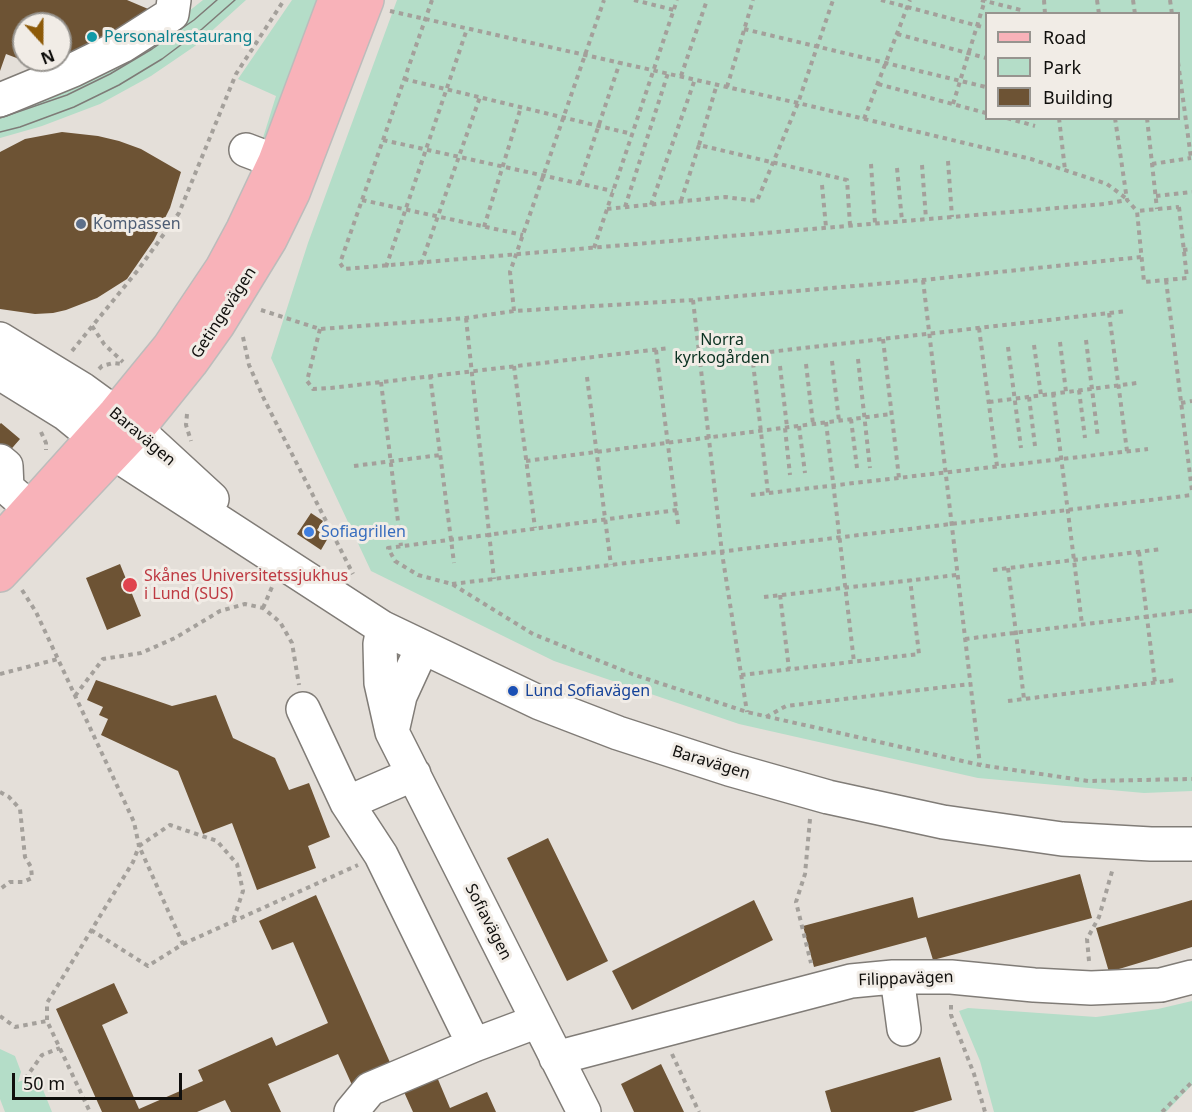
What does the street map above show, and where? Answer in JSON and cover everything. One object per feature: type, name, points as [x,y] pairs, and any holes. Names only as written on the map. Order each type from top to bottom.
[{"type":"main road","name":"Getingevägen","points":[[126,422],[169,347],[222,268],[243,229],[261,156],[335,0]]},
{"type":"main road","name":"Getingevägen","points":[[9,580],[104,446],[126,422],[185,371],[211,335],[270,240],[378,5]]},
{"type":"main road","name":"Getingevägen","points":[[0,541],[30,508],[104,446]]},
{"type":"street","points":[[0,100],[73,70],[122,46],[172,14],[174,0]]},
{"type":"street","name":"Baravägen","points":[[0,339],[82,389],[126,422],[272,568]]},
{"type":"street","name":"Baravägen","points":[[0,373],[66,414],[104,446],[272,568],[422,648],[540,703],[618,733],[729,769],[828,797],[943,822],[1062,840],[1192,844]]},
{"type":"street","points":[[0,460],[6,466],[7,488],[30,508]]},
{"type":"street","name":"Sofiavägen","points":[[383,628],[380,644],[381,683],[392,732],[584,1112]]},
{"type":"street","points":[[392,732],[400,696],[422,648]]},
{"type":"street","points":[[303,709],[347,802],[381,855],[474,1045]]},
{"type":"street","points":[[347,802],[414,774]]},
{"type":"street","points":[[897,977],[904,1029]]},
{"type":"street","name":"Filippavägen","points":[[556,1058],[851,981],[897,977],[951,977],[1091,988],[1161,985],[1192,977]]},
{"type":"street","points":[[351,1112],[370,1089],[474,1045],[538,1022]]},
{"type":"path","points":[[65,359],[138,270],[179,213],[236,74],[284,0]]},
{"type":"path","points":[[432,0],[340,263],[344,269],[1104,204],[1127,200]]},
{"type":"path","points":[[514,311],[510,272],[604,0]]},
{"type":"path","points":[[634,0],[674,10]]},
{"type":"path","points":[[594,248],[677,0]]},
{"type":"path","points":[[681,76],[707,0]]},
{"type":"path","points":[[726,87],[753,0]]},
{"type":"path","points":[[607,209],[725,197],[757,201],[798,103],[833,0]]},
{"type":"path","points":[[881,0],[985,28]]},
{"type":"path","points":[[864,119],[910,0]]},
{"type":"path","points":[[953,104],[984,0],[1021,10]]},
{"type":"path","points":[[378,5],[425,20],[717,84],[1031,159],[1107,184],[1137,211],[1144,282],[1186,278],[1179,207],[1137,211]]},
{"type":"path","points":[[386,267],[467,29]]},
{"type":"path","points":[[744,29],[985,87]]},
{"type":"path","points":[[897,34],[985,57]]},
{"type":"path","points":[[579,184],[620,62]]},
{"type":"path","points":[[1152,164],[1192,158],[1180,69]]},
{"type":"path","points":[[625,207],[668,73]]},
{"type":"path","points":[[404,79],[632,134]]},
{"type":"path","points":[[651,205],[695,80]]},
{"type":"path","points":[[681,201],[717,84]]},
{"type":"path","points":[[878,84],[985,112]]},
{"type":"path","points":[[422,264],[480,97]]},
{"type":"path","points":[[484,227],[521,107]]},
{"type":"path","points":[[1014,120],[1035,126]]},
{"type":"path","points":[[1059,120],[1065,170]]},
{"type":"path","points":[[1115,120],[1127,200]]},
{"type":"path","points":[[1147,120],[1157,209]]},
{"type":"path","points":[[383,140],[613,191]]},
{"type":"path","points":[[699,145],[847,180],[850,225]]},
{"type":"path","points":[[948,161],[952,217]]},
{"type":"path","points":[[871,164],[874,224]]},
{"type":"path","points":[[922,165],[926,219]]},
{"type":"path","points":[[897,168],[902,221]]},
{"type":"path","points":[[822,185],[826,227]]},
{"type":"path","points":[[1156,196],[1192,192]]},
{"type":"path","points":[[362,200],[523,235]]},
{"type":"path","points":[[1184,250],[1192,249]]},
{"type":"path","points":[[261,310],[320,329],[466,318],[514,311],[693,300],[922,280],[1142,257]]},
{"type":"path","points":[[922,280],[980,765]]},
{"type":"path","points":[[452,584],[1067,511],[1192,493],[1166,280]]},
{"type":"path","points":[[693,300],[722,553],[747,712]]},
{"type":"path","points":[[734,356],[1127,311]]},
{"type":"path","points":[[1109,313],[1127,451]]},
{"type":"path","points":[[466,318],[494,579]]},
{"type":"path","points":[[92,326],[104,344],[125,364],[113,363],[102,366],[97,371]]},
{"type":"path","points":[[979,328],[997,466]]},
{"type":"path","points":[[320,329],[307,381],[313,389],[669,348]]},
{"type":"path","points":[[243,336],[249,365],[264,399],[355,579],[346,573]]},
{"type":"path","points":[[883,339],[899,478]]},
{"type":"path","points":[[1086,340],[1098,438]]},
{"type":"path","points":[[1060,342],[1066,392]]},
{"type":"path","points":[[1034,345],[1041,395]]},
{"type":"path","points":[[1008,347],[1021,448]]},
{"type":"path","points":[[656,350],[678,524]]},
{"type":"path","points":[[752,354],[768,493]]},
{"type":"path","points":[[858,359],[870,468]]},
{"type":"path","points":[[832,361],[839,421]]},
{"type":"path","points":[[806,364],[813,424]]},
{"type":"path","points":[[514,366],[535,529]]},
{"type":"path","points":[[780,366],[790,475]]},
{"type":"path","points":[[430,375],[454,563]]},
{"type":"path","points":[[587,377],[611,565]]},
{"type":"path","points":[[381,382],[401,546]]},
{"type":"path","points":[[988,402],[1137,383]]},
{"type":"path","points":[[1079,390],[1085,438]]},
{"type":"path","points":[[1053,393],[1082,624]]},
{"type":"path","points":[[1029,397],[1035,446]]},
{"type":"path","points":[[1181,403],[1192,401]]},
{"type":"path","points":[[186,414],[186,425],[193,446]]},
{"type":"path","points":[[526,461],[891,414]]},
{"type":"path","points":[[851,419],[856,468]]},
{"type":"path","points":[[826,422],[855,662]]},
{"type":"path","points":[[800,426],[805,472]]},
{"type":"path","points":[[751,495],[1148,448]]},
{"type":"path","points":[[354,466],[440,455]]},
{"type":"path","points":[[677,510],[387,548],[395,561],[418,575],[452,584],[533,634],[632,674],[747,712],[980,765],[1088,781],[1192,779]]},
{"type":"path","points":[[993,570],[1162,549]]},
{"type":"path","points":[[1139,552],[1155,683]]},
{"type":"path","points":[[263,608],[272,568]]},
{"type":"path","points":[[1008,568],[1024,699]]},
{"type":"path","points":[[764,597],[957,575]]},
{"type":"path","points":[[741,675],[919,654],[910,579]]},
{"type":"path","points":[[9,580],[36,612],[134,822],[139,846],[183,944]]},
{"type":"path","points":[[780,595],[789,669]]},
{"type":"path","points":[[75,696],[103,659],[141,653],[175,639],[220,611],[245,604],[263,608],[280,622],[292,643],[303,709]]},
{"type":"path","points":[[965,639],[1192,610]]},
{"type":"path","points":[[0,674],[58,659]]},
{"type":"path","points":[[1008,701],[1176,680]]},
{"type":"path","points":[[766,717],[786,706],[970,684]]},
{"type":"path","points":[[0,792],[9,797],[20,809],[25,857],[31,867],[32,878],[23,882],[10,882],[0,889]]},
{"type":"path","points":[[810,818],[805,874],[796,902],[818,989]]},
{"type":"path","points":[[90,1112],[47,1021],[47,1003],[132,862],[139,846],[170,825],[217,842],[237,864],[243,891],[233,921]]},
{"type":"path","points":[[91,930],[148,966],[183,944],[381,855]]},
{"type":"path","points":[[1091,988],[1087,939],[1099,917],[1113,868]]},
{"type":"path","points":[[951,977],[951,1015],[974,1074],[985,1112]]},
{"type":"path","points":[[0,1016],[15,1027],[47,1021]]},
{"type":"path","points":[[660,1029],[699,1112]]},
{"type":"path","points":[[25,1079],[42,1055],[60,1048]]},
{"type":"path","points":[[1162,1112],[1192,1082]]},
{"type":"green space","points":[[203,0],[246,0],[195,46],[151,76],[100,104],[42,126],[0,138],[0,112],[179,19]]},
{"type":"green space","points":[[292,0],[321,0],[269,142],[262,141],[276,96],[238,79]]},
{"type":"green space","name":"Norra kyrkogården","points":[[397,0],[1192,0],[1192,791],[1144,793],[978,778],[739,724],[554,661],[371,571],[271,358],[308,243]]},
{"type":"green space","points":[[1192,1001],[1192,1085],[1166,1112],[994,1112],[980,1061],[959,1011],[968,1008],[1096,1017],[1158,1009]]},
{"type":"green space","points":[[0,1049],[15,1056],[21,1072],[18,1082],[37,1075],[52,1112],[5,1112],[0,1099]]},
{"type":"building","name":"Personalrestaurang","points":[[0,0],[127,0],[160,14],[72,66],[72,12],[12,12],[12,56],[6,54],[0,71]]},
{"type":"building","name":"Kompassen","points":[[62,132],[119,141],[141,149],[181,172],[170,208],[154,240],[127,279],[97,298],[53,313],[35,314],[0,309],[0,152],[25,139]]},
{"type":"building","points":[[0,424],[20,439],[0,462]]},
{"type":"building","name":"Sofiagrillen","points":[[311,513],[323,521],[317,530],[328,538],[321,550],[297,534]]},
{"type":"building","points":[[120,564],[141,616],[107,630],[86,578]]},
{"type":"building","points":[[96,680],[172,706],[216,695],[233,738],[275,758],[289,790],[309,783],[330,837],[308,846],[316,868],[257,890],[232,823],[203,834],[178,771],[101,735],[108,719],[99,715],[103,707],[87,700]]},
{"type":"building","points":[[548,838],[608,961],[567,981],[507,858]]},
{"type":"building","points":[[1080,874],[1092,918],[933,960],[926,937],[814,967],[803,926],[913,897],[918,918]]},
{"type":"building","points":[[316,895],[392,1067],[352,1085],[338,1054],[268,1084],[281,1112],[231,1112],[225,1100],[197,1112],[102,1112],[56,1009],[114,983],[128,1013],[102,1025],[139,1109],[203,1081],[198,1070],[272,1037],[276,1046],[328,1023],[293,942],[272,950],[259,921]]},
{"type":"building","points":[[754,900],[773,940],[632,1010],[612,971]]},
{"type":"building","points":[[1192,900],[1192,947],[1109,972],[1096,928]]},
{"type":"building","points":[[940,1057],[952,1100],[913,1112],[831,1112],[825,1091]]},
{"type":"building","points":[[661,1064],[684,1112],[634,1112],[621,1084]]},
{"type":"building","points":[[437,1077],[450,1108],[487,1092],[496,1112],[413,1112],[404,1092]]},
{"type":"tram line","points":[[0,118],[67,95],[110,74],[194,20],[217,0]]},
{"type":"tram line","points":[[0,132],[74,107],[119,85],[162,59],[202,29],[235,0]]},
{"type":"place","name":"Personalrestaurang","points":[[92,37]]},
{"type":"place","name":"Kompassen","points":[[81,224]]},
{"type":"place","name":"Sofiagrillen","points":[[309,532]]},
{"type":"place","name":"Skånes Universitetssjukhus i Lund (SUS)","points":[[130,585]]},
{"type":"place","name":"Lund Sofiavägen","points":[[513,691]]}]
